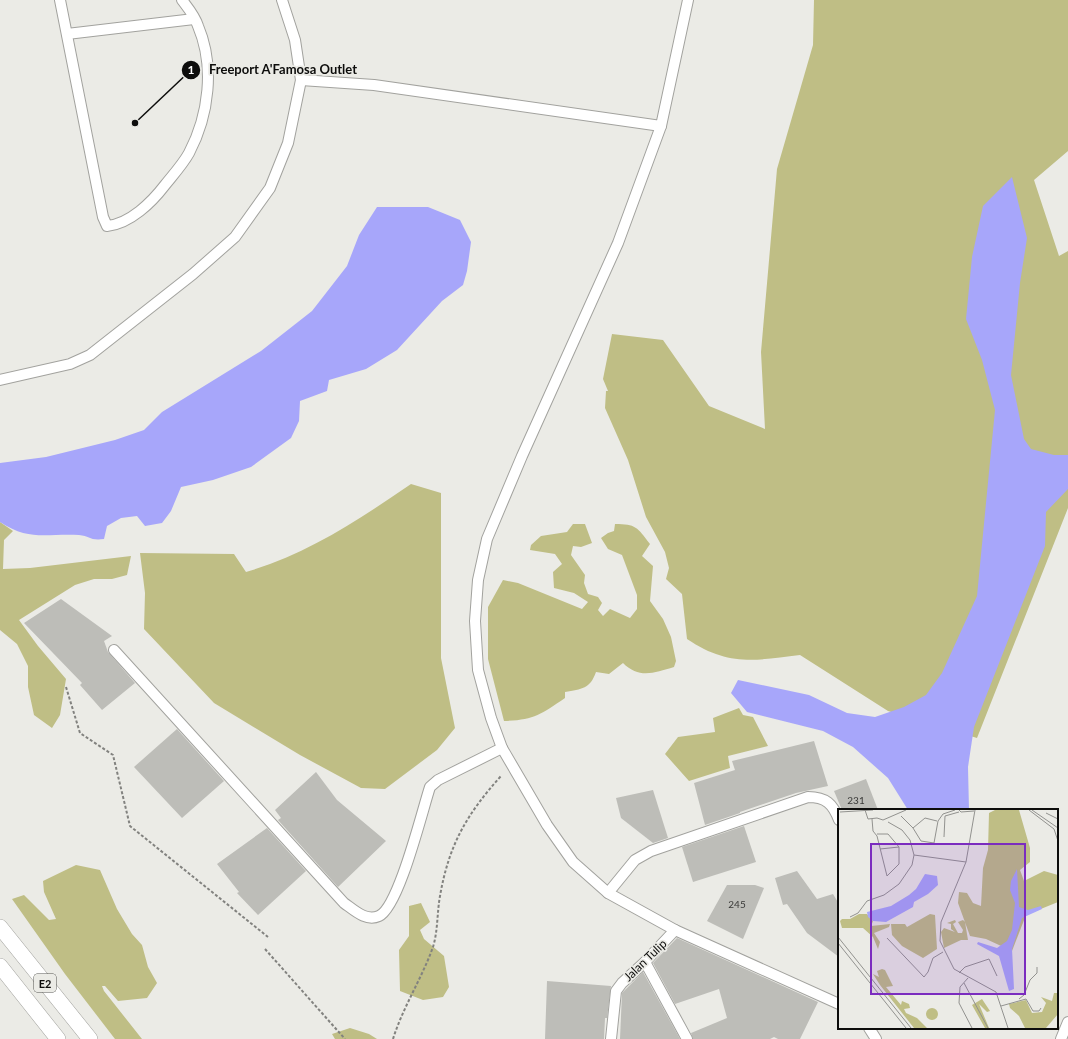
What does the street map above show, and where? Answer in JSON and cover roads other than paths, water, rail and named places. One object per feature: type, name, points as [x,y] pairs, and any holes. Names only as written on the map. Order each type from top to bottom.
[{"type":"highway","name":"E2","points":[[0,927],[90,1039]]},
{"type":"highway","name":"E2","points":[[0,966],[58,1039]]},
{"type":"street","points":[[60,0],[103,217],[107,226],[116,225],[130,217],[155,198],[189,153],[202,121],[209,86],[205,51],[198,25],[182,0]]},
{"type":"street","points":[[0,380],[70,364],[90,355],[194,274],[235,237],[270,188],[288,143],[301,80],[295,40],[282,0]]},
{"type":"street","points":[[688,0],[661,126],[618,243],[522,456],[487,539],[478,580],[475,621],[478,670],[491,718],[502,748],[547,825],[573,862],[608,893],[675,930],[838,1004]]},
{"type":"street","points":[[67,34],[194,19]]},
{"type":"street","points":[[301,80],[374,85],[661,126]]},
{"type":"street","points":[[114,650],[298,850],[344,903],[358,914],[368,918],[380,916],[390,906],[399,886],[430,787],[438,780],[502,748]]},
{"type":"street","points":[[608,893],[636,860],[650,851],[808,797],[820,797],[829,801],[838,818]]},
{"type":"street","name":"Jalan Tulip","points":[[611,1039],[616,991],[622,983],[646,962],[675,930]]},
{"type":"street","points":[[646,962],[687,1039]]},
{"type":"street","points":[[1062,1039],[1068,1022]]},
{"type":"street","points":[[870,1029],[876,1039]]},
{"type":"water","points":[[1012,177],[1027,238],[1020,283],[1011,375],[1024,439],[1031,449],[1054,455],[1068,455],[1068,489],[1046,512],[1045,546],[974,727],[968,767],[969,809],[907,809],[888,778],[853,747],[823,731],[747,712],[731,693],[738,680],[809,695],[847,713],[875,717],[904,707],[926,695],[942,673],[977,596],[995,410],[982,360],[966,319],[972,257],[983,206]]},
{"type":"water","points":[[377,207],[428,207],[460,220],[471,242],[467,271],[463,285],[442,301],[397,350],[366,369],[329,380],[327,391],[300,401],[299,421],[291,438],[251,467],[213,480],[181,487],[171,511],[162,523],[145,526],[137,516],[121,518],[107,526],[104,539],[93,539],[79,535],[30,534],[11,528],[0,522],[0,463],[46,457],[115,440],[144,430],[162,412],[261,351],[312,311],[347,266],[359,235]]},
{"type":"place","name":"Freeport A'Famosa Outlet","points":[[135,123]]}]
